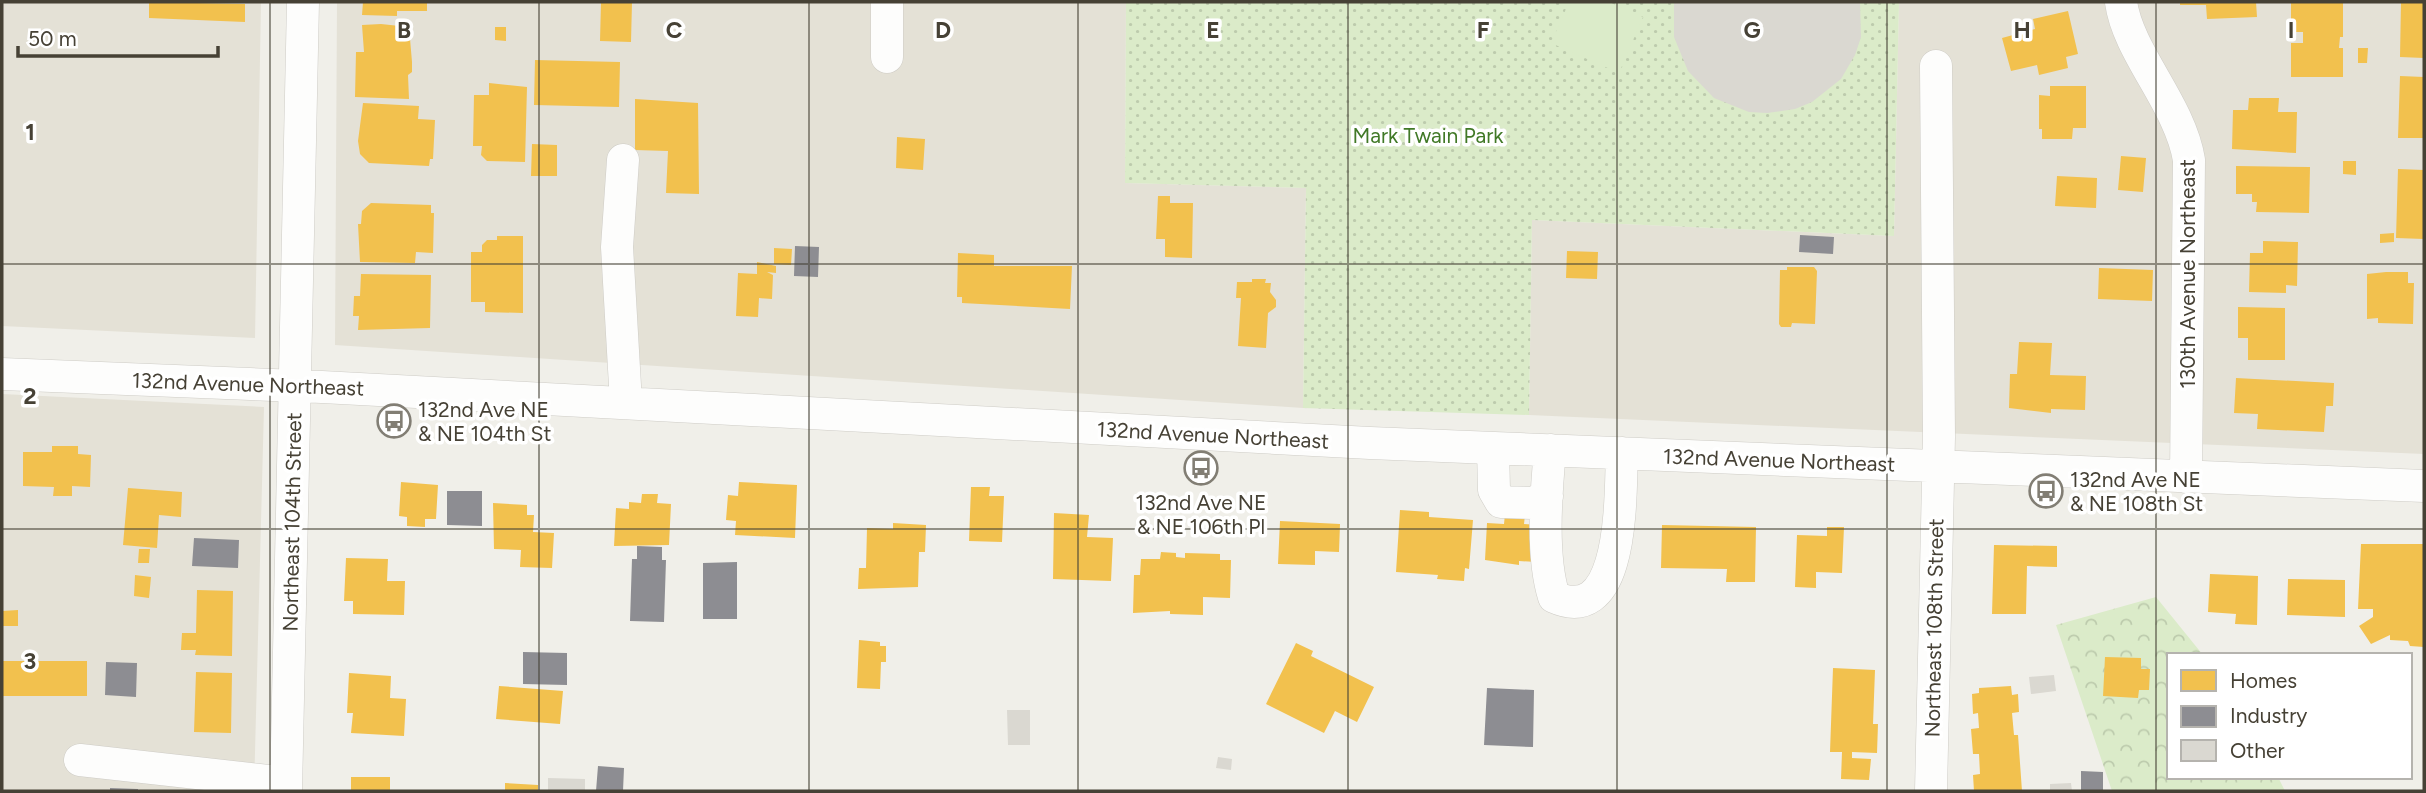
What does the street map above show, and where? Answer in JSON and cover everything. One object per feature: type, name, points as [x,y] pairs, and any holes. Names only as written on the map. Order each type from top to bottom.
[{"type":"street","name":"Northeast 104th Street","points":[[286,787],[303,2]]},
{"type":"street","points":[[887,2],[887,57]]},
{"type":"street","name":"130th Avenue Northeast","points":[[2121,2],[2133,36],[2185,137],[2189,160],[2186,477]]},
{"type":"street","name":"Northeast 108th Street","points":[[1931,791],[1938,466],[1936,66]]},
{"type":"street","points":[[623,160],[617,247],[626,403]]},
{"type":"street","name":"132nd Avenue Northeast","points":[[2,374],[295,386],[1493,448],[2424,486]]},
{"type":"street","points":[[1493,448],[1494,490],[1501,502],[1516,505],[1533,503],[1547,496]]},
{"type":"street","points":[[1550,450],[1547,496],[1549,581],[1554,597],[1569,604],[1586,602],[1600,590],[1611,564],[1620,507],[1622,453]]},
{"type":"street","points":[[80,760],[286,787]]},
{"type":"shaded area","points":[[2,2],[261,2],[255,338],[2,326]]},
{"type":"shaded area","points":[[337,2],[1126,2],[1125,183],[1306,188],[1303,408],[335,345]]},
{"type":"shaded area","points":[[1899,2],[2424,2],[2424,454],[1529,415],[1532,220],[1894,236]]},
{"type":"shaded area","points":[[2,394],[264,407],[254,791],[2,791]]},
{"type":"green space","name":"Mark Twain Park","points":[[1126,2],[1899,2],[1894,236],[1532,220],[1529,415],[1303,408],[1306,188],[1125,183]]},
{"type":"green space","points":[[1569,2],[1609,2],[1643,17],[1619,73],[1551,43]]},
{"type":"green space","points":[[2156,597],[2201,653],[2167,653],[2167,779],[2279,779],[2285,791],[2112,791],[2056,625]]},
{"type":"building: Homes","points":[[149,2],[245,4],[245,22],[149,18]]},
{"type":"building: Homes","points":[[363,2],[427,2],[427,11],[397,11],[397,16],[362,15]]},
{"type":"building: Homes","points":[[601,2],[632,2],[631,42],[600,41]]},
{"type":"building: Homes","points":[[2180,2],[2256,2],[2257,17],[2207,19],[2206,5],[2180,5]]},
{"type":"building: Homes","points":[[2291,2],[2343,2],[2343,37],[2340,37],[2339,48],[2343,48],[2343,77],[2291,77],[2291,43],[2303,43],[2303,32],[2291,32]]},
{"type":"building: Homes","points":[[2401,2],[2424,2],[2424,58],[2400,57]]},
{"type":"building: Homes","points":[[2068,11],[2078,54],[2066,57],[2068,68],[2039,75],[2037,65],[2011,71],[2002,38],[2035,29],[2033,19]]},
{"type":"building: Homes","points":[[362,25],[409,27],[412,72],[408,75],[409,99],[355,97],[356,52],[364,52]]},
{"type":"building: Homes","points":[[495,27],[506,27],[506,41],[495,40]]},
{"type":"building: Homes","points":[[2358,48],[2368,48],[2367,63],[2358,63]]},
{"type":"building: Homes","points":[[535,60],[620,62],[619,107],[534,105]]},
{"type":"building: Homes","points":[[2400,76],[2424,77],[2424,138],[2398,138]]},
{"type":"building: Homes","points":[[489,83],[527,87],[525,162],[487,161],[481,155],[482,146],[473,146],[474,95],[489,95]]},
{"type":"building: Homes","points":[[2050,86],[2086,86],[2086,128],[2073,128],[2072,139],[2042,139],[2042,129],[2039,129],[2039,95],[2050,96]]},
{"type":"building: Homes","points":[[2249,98],[2279,98],[2278,112],[2297,112],[2296,153],[2232,149],[2233,110],[2248,110]]},
{"type":"building: Homes","points":[[635,99],[698,103],[699,194],[666,193],[668,151],[635,150]]},
{"type":"building: Homes","points":[[363,103],[419,106],[418,119],[435,120],[433,159],[430,159],[429,166],[369,163],[360,154],[358,141]]},
{"type":"building: Homes","points":[[897,137],[925,139],[923,170],[896,168]]},
{"type":"building: Homes","points":[[532,144],[557,145],[557,176],[531,176]]},
{"type":"building: Homes","points":[[2121,156],[2146,158],[2143,192],[2118,190]]},
{"type":"building: Homes","points":[[2343,161],[2356,161],[2356,175],[2343,174]]},
{"type":"building: Homes","points":[[2236,166],[2310,167],[2309,213],[2256,212],[2257,202],[2252,202],[2252,194],[2236,194]]},
{"type":"building: Homes","points":[[2398,169],[2424,170],[2424,239],[2396,238]]},
{"type":"building: Homes","points":[[2057,176],[2097,178],[2096,208],[2055,206]]},
{"type":"building: Homes","points":[[1158,196],[1170,196],[1170,203],[1193,203],[1192,258],[1165,257],[1165,239],[1156,239]]},
{"type":"building: Homes","points":[[371,203],[431,205],[431,213],[434,213],[433,253],[416,252],[415,263],[360,262],[358,224],[361,224],[362,211]]},
{"type":"building: Homes","points":[[2394,233],[2394,242],[2380,243],[2380,234]]},
{"type":"building: Homes","points":[[497,236],[523,236],[523,313],[485,312],[485,302],[471,302],[471,252],[482,252],[482,245],[487,240],[497,240]]},
{"type":"building: Homes","points":[[2263,241],[2298,242],[2297,286],[2286,285],[2286,293],[2249,292],[2250,253],[2263,253]]},
{"type":"building: Homes","points":[[774,248],[792,249],[791,265],[774,264]]},
{"type":"building: Homes","points":[[1567,251],[1598,252],[1597,279],[1566,278]]},
{"type":"building: Homes","points":[[958,253],[994,255],[994,266],[1072,266],[1070,309],[962,303],[962,297],[957,297]]},
{"type":"building: Homes","points":[[757,262],[776,266],[776,273],[767,272],[773,275],[772,299],[759,298],[758,317],[736,316],[738,273],[757,274]]},
{"type":"building: Homes","points":[[1787,267],[1814,267],[1817,271],[1815,324],[1792,323],[1791,327],[1781,327],[1779,324],[1780,270],[1787,270]]},
{"type":"building: Homes","points":[[2099,268],[2153,270],[2152,301],[2098,299]]},
{"type":"building: Homes","points":[[2408,272],[2408,283],[2414,283],[2413,324],[2378,323],[2378,318],[2367,319],[2367,274]]},
{"type":"building: Homes","points":[[361,274],[431,275],[430,328],[358,330],[359,316],[353,316],[354,296],[360,296]]},
{"type":"building: Homes","points":[[1252,279],[1266,279],[1265,283],[1271,283],[1270,292],[1276,300],[1276,307],[1268,313],[1266,348],[1238,346],[1241,298],[1236,298],[1237,282],[1252,282]]},
{"type":"building: Homes","points":[[2238,307],[2285,308],[2285,360],[2248,360],[2248,338],[2238,338]]},
{"type":"building: Homes","points":[[2019,342],[2052,343],[2050,375],[2086,376],[2085,410],[2051,409],[2051,413],[2009,408],[2010,374],[2017,374]]},
{"type":"building: Homes","points":[[2236,378],[2334,383],[2333,406],[2326,406],[2324,432],[2257,429],[2258,414],[2234,413]]},
{"type":"building: Homes","points":[[52,446],[78,446],[78,454],[91,455],[90,487],[72,486],[72,496],[53,496],[54,487],[23,486],[23,452],[52,452]]},
{"type":"building: Homes","points":[[401,482],[438,485],[436,519],[425,519],[425,527],[407,526],[407,517],[399,516]]},
{"type":"building: Homes","points":[[739,482],[797,485],[795,538],[735,535],[736,521],[726,520],[728,495],[738,496]]},
{"type":"building: Homes","points":[[971,487],[990,487],[989,496],[1004,496],[1002,542],[969,541]]},
{"type":"building: Homes","points":[[128,488],[182,492],[181,517],[159,515],[157,548],[123,545]]},
{"type":"building: Homes","points":[[642,494],[658,494],[657,503],[671,504],[669,545],[614,546],[616,508],[629,509],[629,502],[641,503]]},
{"type":"building: Homes","points":[[493,503],[527,505],[527,515],[534,515],[533,532],[554,533],[552,568],[520,567],[521,550],[494,549]]},
{"type":"building: Homes","points":[[1400,510],[1429,512],[1429,517],[1473,520],[1469,569],[1465,568],[1464,581],[1437,579],[1438,575],[1396,572]]},
{"type":"building: Homes","points":[[1054,513],[1089,515],[1087,537],[1113,538],[1111,581],[1053,579]]},
{"type":"building: Homes","points":[[1505,514],[1525,515],[1524,524],[1539,525],[1537,562],[1519,561],[1519,565],[1485,560],[1487,523],[1504,524]]},
{"type":"building: Homes","points":[[1280,521],[1340,524],[1339,552],[1315,551],[1315,565],[1278,564]]},
{"type":"building: Homes","points":[[893,523],[926,525],[925,552],[919,552],[918,587],[858,589],[859,568],[866,568],[867,528],[893,529]]},
{"type":"building: Homes","points":[[1662,525],[1756,527],[1755,582],[1726,582],[1727,569],[1661,568]]},
{"type":"building: Homes","points":[[1827,527],[1844,527],[1842,573],[1816,572],[1816,588],[1795,587],[1797,535],[1827,536]]},
{"type":"building: Homes","points":[[2361,544],[2424,544],[2424,647],[2410,646],[2408,641],[2390,640],[2390,635],[2371,644],[2359,626],[2373,617],[2373,609],[2358,609]]},
{"type":"building: Homes","points":[[1994,545],[2057,546],[2057,567],[2027,566],[2026,614],[1992,614]]},
{"type":"building: Homes","points":[[139,549],[150,549],[149,563],[138,563]]},
{"type":"building: Homes","points":[[1161,552],[1176,553],[1176,557],[1185,558],[1185,553],[1220,554],[1220,560],[1231,560],[1230,598],[1203,597],[1203,615],[1170,614],[1170,611],[1133,613],[1134,575],[1140,575],[1141,559],[1160,559]]},
{"type":"building: Homes","points":[[346,558],[388,559],[387,581],[405,581],[404,615],[353,614],[353,601],[344,601]]},
{"type":"building: Homes","points":[[2210,574],[2258,576],[2257,625],[2235,624],[2236,614],[2208,612]]},
{"type":"building: Homes","points":[[135,575],[151,577],[149,598],[134,596]]},
{"type":"building: Homes","points":[[2288,579],[2345,580],[2345,617],[2287,615]]},
{"type":"building: Homes","points":[[197,590],[233,591],[232,656],[195,655],[196,650],[181,650],[182,633],[196,633]]},
{"type":"building: Homes","points":[[18,610],[18,626],[2,626],[2,611]]},
{"type":"building: Homes","points":[[859,640],[880,642],[880,646],[886,646],[886,662],[881,662],[880,689],[857,688]]},
{"type":"building: Homes","points":[[1296,643],[1313,651],[1311,656],[1374,687],[1357,722],[1335,711],[1324,733],[1266,704]]},
{"type":"building: Homes","points":[[2105,657],[2141,658],[2141,669],[2150,669],[2149,690],[2139,690],[2138,698],[2103,696]]},
{"type":"building: Homes","points":[[2,661],[87,661],[87,696],[2,696]]},
{"type":"building: Homes","points":[[1833,668],[1875,670],[1873,724],[1878,724],[1877,753],[1852,752],[1852,758],[1871,759],[1869,780],[1841,779],[1842,752],[1830,752]]},
{"type":"building: Homes","points":[[196,672],[232,673],[231,733],[194,732]]},
{"type":"building: Homes","points":[[349,673],[391,676],[390,698],[406,699],[404,736],[351,733],[353,713],[347,713]]},
{"type":"building: Homes","points":[[499,686],[563,691],[560,724],[496,719]]},
{"type":"building: Homes","points":[[2011,686],[2012,695],[2018,694],[2019,712],[2012,713],[2014,735],[2018,735],[2022,791],[1974,791],[1973,775],[1980,774],[1979,754],[1973,754],[1971,729],[1979,728],[1978,713],[1973,714],[1972,694],[1979,693],[1979,688]]},
{"type":"building: Homes","points":[[351,777],[390,777],[390,791],[351,791]]},
{"type":"building: Homes","points":[[505,783],[538,785],[538,791],[505,791]]},
{"type":"building: Industry","points":[[1800,235],[1834,237],[1833,254],[1799,252]]},
{"type":"building: Industry","points":[[795,246],[819,247],[818,277],[794,276]]},
{"type":"building: Industry","points":[[447,491],[482,491],[482,526],[447,525]]},
{"type":"building: Industry","points":[[194,538],[239,540],[238,568],[192,566]]},
{"type":"building: Industry","points":[[637,546],[662,547],[662,560],[666,560],[664,622],[630,621],[632,559],[637,559]]},
{"type":"building: Industry","points":[[737,562],[737,619],[703,619],[703,563]]},
{"type":"building: Industry","points":[[523,652],[567,653],[567,685],[523,684]]},
{"type":"building: Industry","points":[[106,662],[137,663],[136,697],[105,695]]},
{"type":"building: Industry","points":[[1487,688],[1534,690],[1533,747],[1484,745]]},
{"type":"building: Industry","points":[[598,766],[624,768],[623,791],[596,791]]},
{"type":"building: Industry","points":[[2081,771],[2103,772],[2103,791],[2081,791]]},
{"type":"building: Industry","points":[[110,788],[138,789],[138,791],[110,791]]},
{"type":"building: Other","points":[[1674,2],[1860,2],[1861,37],[1855,55],[1841,79],[1812,102],[1795,109],[1767,113],[1749,112],[1714,98],[1688,71],[1674,37]]},
{"type":"building: Other","points":[[2054,675],[2056,691],[2031,694],[2029,677]]},
{"type":"building: Other","points":[[1007,710],[1030,710],[1030,745],[1008,745]]},
{"type":"building: Other","points":[[1218,757],[1232,759],[1231,770],[1216,768]]},
{"type":"building: Other","points":[[548,778],[585,779],[585,791],[548,790]]},
{"type":"building: Other","points":[[2071,783],[2072,791],[2050,791],[2050,784]]},
{"type":"place","name":"132nd Ave NE & NE 104th St","points":[[394,421]]},
{"type":"place","name":"132nd Ave NE & NE 106th Pl","points":[[1201,468]]},
{"type":"place","name":"132nd Ave NE & NE 108th St","points":[[2046,491]]}]
